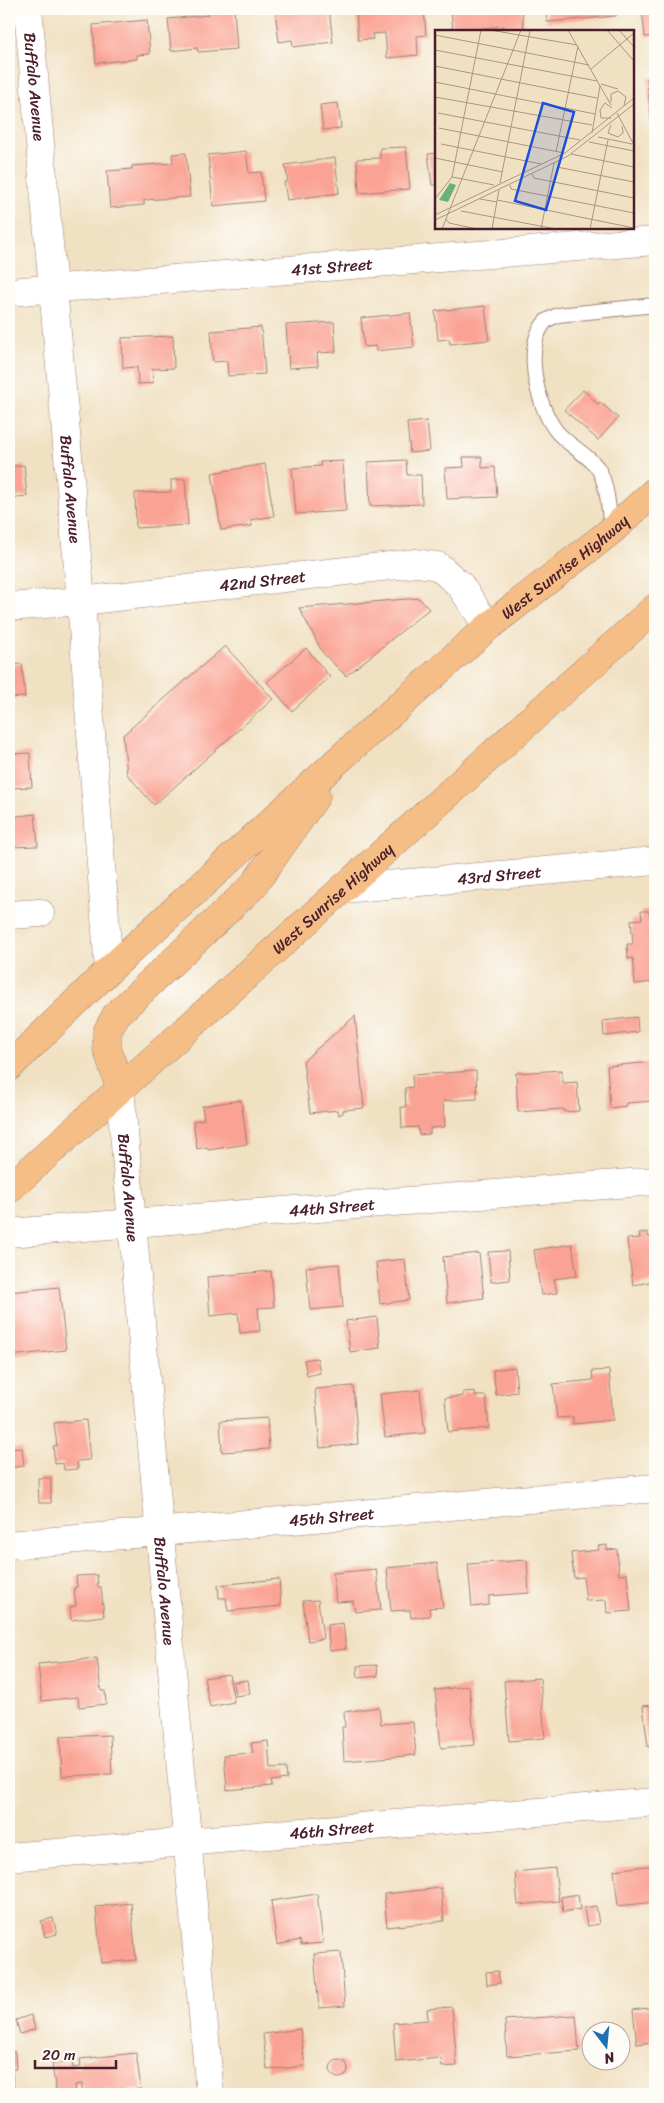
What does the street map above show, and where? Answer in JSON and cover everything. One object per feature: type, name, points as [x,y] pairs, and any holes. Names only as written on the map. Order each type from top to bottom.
[{"type":"highway","name":"West Sunrise Highway","points":[[9,1067],[109,970],[345,754],[488,627],[611,531],[655,491]]},
{"type":"highway","name":"West Sunrise Highway","points":[[9,1189],[655,608]]},
{"type":"highway","points":[[120,1088],[107,1048],[107,1032],[116,1015],[253,886],[345,754]]},
{"type":"street","name":"Buffalo Avenue","points":[[28,9],[81,601],[109,970]]},
{"type":"street","name":"41st Street","points":[[9,292],[655,241]]},
{"type":"street","name":"42nd Street","points":[[9,607],[81,601],[416,562],[438,566],[460,585],[488,627]]},
{"type":"street","name":"43rd Street","points":[[342,889],[655,861]]},
{"type":"street","points":[[9,915],[40,913]]},
{"type":"street","name":"Buffalo Avenue","points":[[120,1088],[210,2094]]},
{"type":"street","name":"44th Street","points":[[9,1233],[655,1181]]},
{"type":"street","name":"45th Street","points":[[9,1545],[655,1488]]},
{"type":"street","name":"46th Street","points":[[9,1857],[655,1802]]},
{"type":"lane","points":[[611,531],[608,501],[597,467],[554,428],[541,401],[534,368],[534,344],[545,321],[558,315],[655,305]]},
{"type":"building","points":[[208,9],[234,9],[237,49],[198,52],[197,48],[171,51],[168,19],[208,15]]},
{"type":"building","points":[[329,9],[333,42],[293,47],[292,40],[279,42],[275,11]]},
{"type":"building","points":[[356,9],[424,9],[426,35],[417,36],[418,55],[387,58],[385,33],[372,34],[373,39],[358,40]]},
{"type":"building","points":[[451,9],[522,9],[524,30],[505,30],[504,26],[453,30]]},
{"type":"building","points":[[546,9],[615,9],[616,16],[547,22]]},
{"type":"building","points":[[642,9],[655,9],[655,36],[645,37]]},
{"type":"building","points":[[147,20],[150,54],[137,55],[137,59],[96,63],[93,25]]},
{"type":"building","points":[[647,78],[655,78],[655,151],[654,151]]},
{"type":"building","points":[[338,103],[341,128],[323,130],[320,105]]},
{"type":"building","points":[[406,147],[410,189],[359,193],[357,159],[380,158],[380,148]]},
{"type":"building","points":[[246,151],[249,173],[261,172],[264,201],[213,206],[208,155]]},
{"type":"building","points":[[186,153],[190,197],[144,200],[144,205],[110,208],[107,171],[132,169],[132,166],[173,163],[172,154]]},
{"type":"building","points":[[435,153],[435,185],[432,185],[428,154]]},
{"type":"building","points":[[335,158],[339,193],[287,200],[284,182],[288,181],[285,165]]},
{"type":"building","points":[[485,306],[489,340],[450,344],[449,339],[438,340],[435,311]]},
{"type":"building","points":[[410,313],[414,347],[376,351],[376,346],[364,347],[361,318]]},
{"type":"building","points":[[334,322],[336,352],[317,353],[318,366],[289,368],[286,325]]},
{"type":"building","points":[[261,327],[265,374],[228,376],[227,361],[213,362],[211,331]]},
{"type":"building","points":[[173,336],[174,368],[152,369],[153,383],[138,384],[137,367],[123,368],[122,338]]},
{"type":"building","points":[[583,390],[598,404],[600,402],[618,418],[598,440],[564,410]]},
{"type":"building","points":[[427,421],[430,451],[410,453],[407,423]]},
{"type":"building","points":[[463,457],[482,457],[482,468],[495,467],[497,497],[447,499],[445,468],[464,467]]},
{"type":"building","points":[[406,460],[407,475],[421,475],[422,504],[370,506],[368,462]]},
{"type":"building","points":[[343,461],[346,511],[296,514],[292,468],[321,466],[320,462]]},
{"type":"building","points":[[265,464],[274,516],[251,520],[252,526],[221,530],[212,473]]},
{"type":"building","points":[[24,465],[27,496],[9,498],[9,467]]},
{"type":"building","points":[[185,479],[188,525],[136,528],[135,493],[171,492],[171,480]]},
{"type":"building","points":[[419,598],[429,609],[346,676],[323,653],[299,608]]},
{"type":"building","points":[[225,646],[273,699],[154,805],[127,774],[123,735]]},
{"type":"building","points":[[306,648],[330,677],[292,711],[267,682]]},
{"type":"building","points":[[22,664],[25,697],[9,698],[9,665]]},
{"type":"building","points":[[30,753],[32,787],[9,788],[9,754]]},
{"type":"building","points":[[35,814],[38,846],[9,847],[9,817]]},
{"type":"building","points":[[641,911],[649,911],[650,917],[655,917],[655,982],[635,984],[633,958],[628,959],[627,944],[633,944],[631,920],[642,919]]},
{"type":"building","points":[[355,1016],[364,1108],[343,1110],[343,1113],[339,1115],[338,1110],[310,1113],[303,1061]]},
{"type":"building","points":[[637,1017],[638,1032],[604,1036],[603,1021]]},
{"type":"building","points":[[655,1062],[655,1101],[626,1103],[626,1106],[610,1108],[607,1066]]},
{"type":"building","points":[[562,1070],[563,1083],[577,1082],[579,1111],[564,1112],[564,1109],[518,1112],[516,1073]]},
{"type":"building","points":[[476,1071],[477,1099],[443,1101],[445,1127],[430,1128],[430,1134],[419,1135],[418,1127],[402,1128],[401,1107],[406,1107],[405,1088],[413,1087],[412,1075]]},
{"type":"building","points":[[241,1100],[247,1144],[208,1150],[207,1147],[197,1149],[193,1121],[204,1119],[202,1106]]},
{"type":"building","points":[[648,1232],[648,1237],[655,1236],[655,1281],[633,1285],[627,1239],[640,1238],[639,1234]]},
{"type":"building","points":[[572,1244],[577,1276],[554,1279],[557,1293],[541,1295],[534,1250]]},
{"type":"building","points":[[508,1251],[510,1280],[491,1282],[488,1252]]},
{"type":"building","points":[[479,1253],[484,1298],[447,1303],[443,1257]]},
{"type":"building","points":[[405,1259],[409,1300],[380,1304],[376,1262]]},
{"type":"building","points":[[339,1264],[343,1307],[310,1310],[306,1267]]},
{"type":"building","points":[[271,1271],[274,1307],[258,1308],[260,1331],[240,1333],[238,1313],[210,1316],[207,1277]]},
{"type":"building","points":[[59,1287],[66,1350],[9,1356],[9,1292]]},
{"type":"building","points":[[377,1317],[380,1348],[350,1352],[346,1321]]},
{"type":"building","points":[[317,1358],[320,1373],[307,1376],[304,1360]]},
{"type":"building","points":[[515,1367],[517,1392],[496,1395],[493,1370]]},
{"type":"building","points":[[609,1370],[613,1420],[573,1424],[573,1417],[557,1418],[553,1384],[593,1380],[592,1371]]},
{"type":"building","points":[[353,1386],[358,1444],[320,1448],[315,1389]]},
{"type":"building","points":[[420,1390],[425,1433],[385,1437],[380,1394]]},
{"type":"building","points":[[475,1391],[475,1396],[486,1396],[489,1428],[448,1432],[445,1398],[463,1396],[463,1392]]},
{"type":"building","points":[[267,1418],[269,1449],[222,1452],[220,1421]]},
{"type":"building","points":[[86,1420],[90,1460],[77,1461],[78,1469],[64,1470],[63,1463],[55,1464],[53,1446],[57,1446],[54,1423]]},
{"type":"building","points":[[22,1448],[24,1466],[9,1468],[9,1449]]},
{"type":"building","points":[[38,1478],[51,1478],[51,1503],[39,1503]]},
{"type":"building","points":[[607,1545],[607,1550],[617,1549],[619,1575],[627,1574],[631,1611],[607,1613],[606,1600],[586,1601],[583,1577],[574,1578],[571,1553],[599,1550],[598,1546]]},
{"type":"building","points":[[527,1560],[529,1593],[489,1596],[489,1605],[472,1607],[468,1564]]},
{"type":"building","points":[[437,1563],[443,1607],[429,1608],[430,1616],[411,1618],[410,1610],[391,1611],[387,1568]]},
{"type":"building","points":[[376,1569],[381,1610],[355,1612],[353,1601],[336,1602],[333,1573]]},
{"type":"building","points":[[97,1575],[98,1587],[101,1587],[104,1616],[71,1620],[70,1607],[76,1606],[74,1588],[77,1587],[76,1576]]},
{"type":"building","points":[[279,1579],[281,1606],[228,1611],[226,1598],[219,1598],[218,1585]]},
{"type":"building","points":[[318,1600],[323,1639],[308,1641],[303,1601]]},
{"type":"building","points":[[343,1623],[346,1649],[330,1651],[327,1625]]},
{"type":"building","points":[[97,1658],[101,1691],[105,1691],[106,1704],[79,1707],[78,1697],[42,1701],[38,1664]]},
{"type":"building","points":[[377,1665],[378,1676],[358,1678],[357,1666]]},
{"type":"building","points":[[229,1674],[234,1702],[210,1707],[204,1678]]},
{"type":"building","points":[[540,1678],[545,1738],[509,1741],[504,1681]]},
{"type":"building","points":[[248,1680],[250,1694],[235,1696],[233,1682]]},
{"type":"building","points":[[469,1686],[475,1745],[441,1748],[435,1690]]},
{"type":"building","points":[[652,1701],[655,1701],[655,1746],[648,1747],[643,1706],[652,1705]]},
{"type":"building","points":[[379,1707],[381,1724],[413,1722],[416,1755],[344,1761],[342,1727],[345,1727],[344,1712]]},
{"type":"building","points":[[110,1735],[112,1774],[62,1776],[60,1737]]},
{"type":"building","points":[[268,1741],[270,1769],[286,1768],[287,1779],[271,1781],[272,1786],[227,1790],[224,1755],[253,1753],[251,1743]]},
{"type":"building","points":[[655,1865],[655,1902],[618,1906],[614,1870]]},
{"type":"building","points":[[555,1868],[559,1901],[518,1905],[515,1872]]},
{"type":"building","points":[[441,1888],[444,1921],[387,1927],[384,1894]]},
{"type":"building","points":[[317,1894],[323,1943],[301,1945],[300,1940],[277,1945],[271,1901]]},
{"type":"building","points":[[578,1894],[580,1909],[563,1912],[561,1897]]},
{"type":"building","points":[[131,1903],[136,1960],[101,1963],[96,1907]]},
{"type":"building","points":[[596,1906],[599,1924],[587,1926],[584,1908]]},
{"type":"building","points":[[53,1918],[57,1934],[45,1937],[41,1921]]},
{"type":"building","points":[[341,1952],[345,2006],[319,2008],[314,1954]]},
{"type":"building","points":[[498,1971],[500,1983],[487,1985],[486,1972]]},
{"type":"building","points":[[452,2007],[457,2066],[442,2067],[441,2058],[396,2062],[393,2023],[428,2020],[427,2009]]},
{"type":"building","points":[[655,2007],[654,2052],[653,2042],[637,2044],[633,2010]]},
{"type":"building","points":[[31,2015],[35,2029],[20,2034],[16,2020]]},
{"type":"building","points":[[576,2015],[579,2051],[507,2056],[505,2020]]},
{"type":"building","points":[[300,2029],[305,2066],[267,2070],[263,2034]]},
{"type":"building","points":[[15,2052],[16,2069],[12,2069],[14,2094],[9,2094],[9,2053]]},
{"type":"building","points":[[136,2053],[141,2089],[126,2090],[127,2094],[110,2094],[109,2090],[82,2093],[82,2084],[75,2085],[76,2092],[56,2094],[52,2064],[72,2062],[73,2068],[81,2067],[80,2059]]},
{"type":"building","points":[[339,2060],[345,2063],[348,2069],[345,2075],[339,2078],[333,2075],[330,2069],[333,2063]]}]
